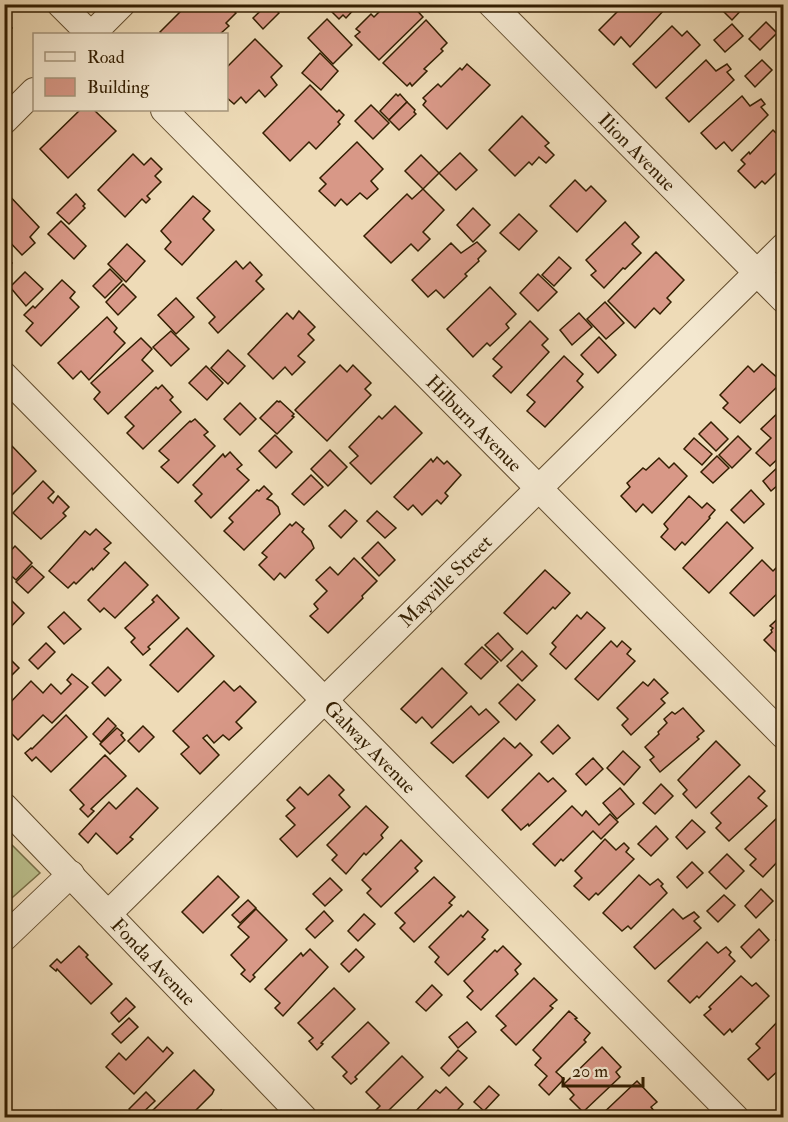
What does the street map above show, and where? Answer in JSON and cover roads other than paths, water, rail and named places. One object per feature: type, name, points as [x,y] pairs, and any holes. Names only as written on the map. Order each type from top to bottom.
[{"type":"street","points":[[60,4],[90,33]]},
{"type":"street","points":[[92,33],[122,4]]},
{"type":"street","name":"Ilion Avenue","points":[[491,4],[783,300]]},
{"type":"street","points":[[4,121],[33,92]]},
{"type":"street","name":"Hilburn Avenue","points":[[165,111],[783,736]]},
{"type":"street","name":"Mayville Street","points":[[108,915],[783,246]]},
{"type":"street","name":"Galway Avenue","points":[[4,375],[736,1118]]},
{"type":"street","name":"Fonda Avenue","points":[[4,806],[304,1118]]},
{"type":"street","points":[[4,938],[71,874]]}]
